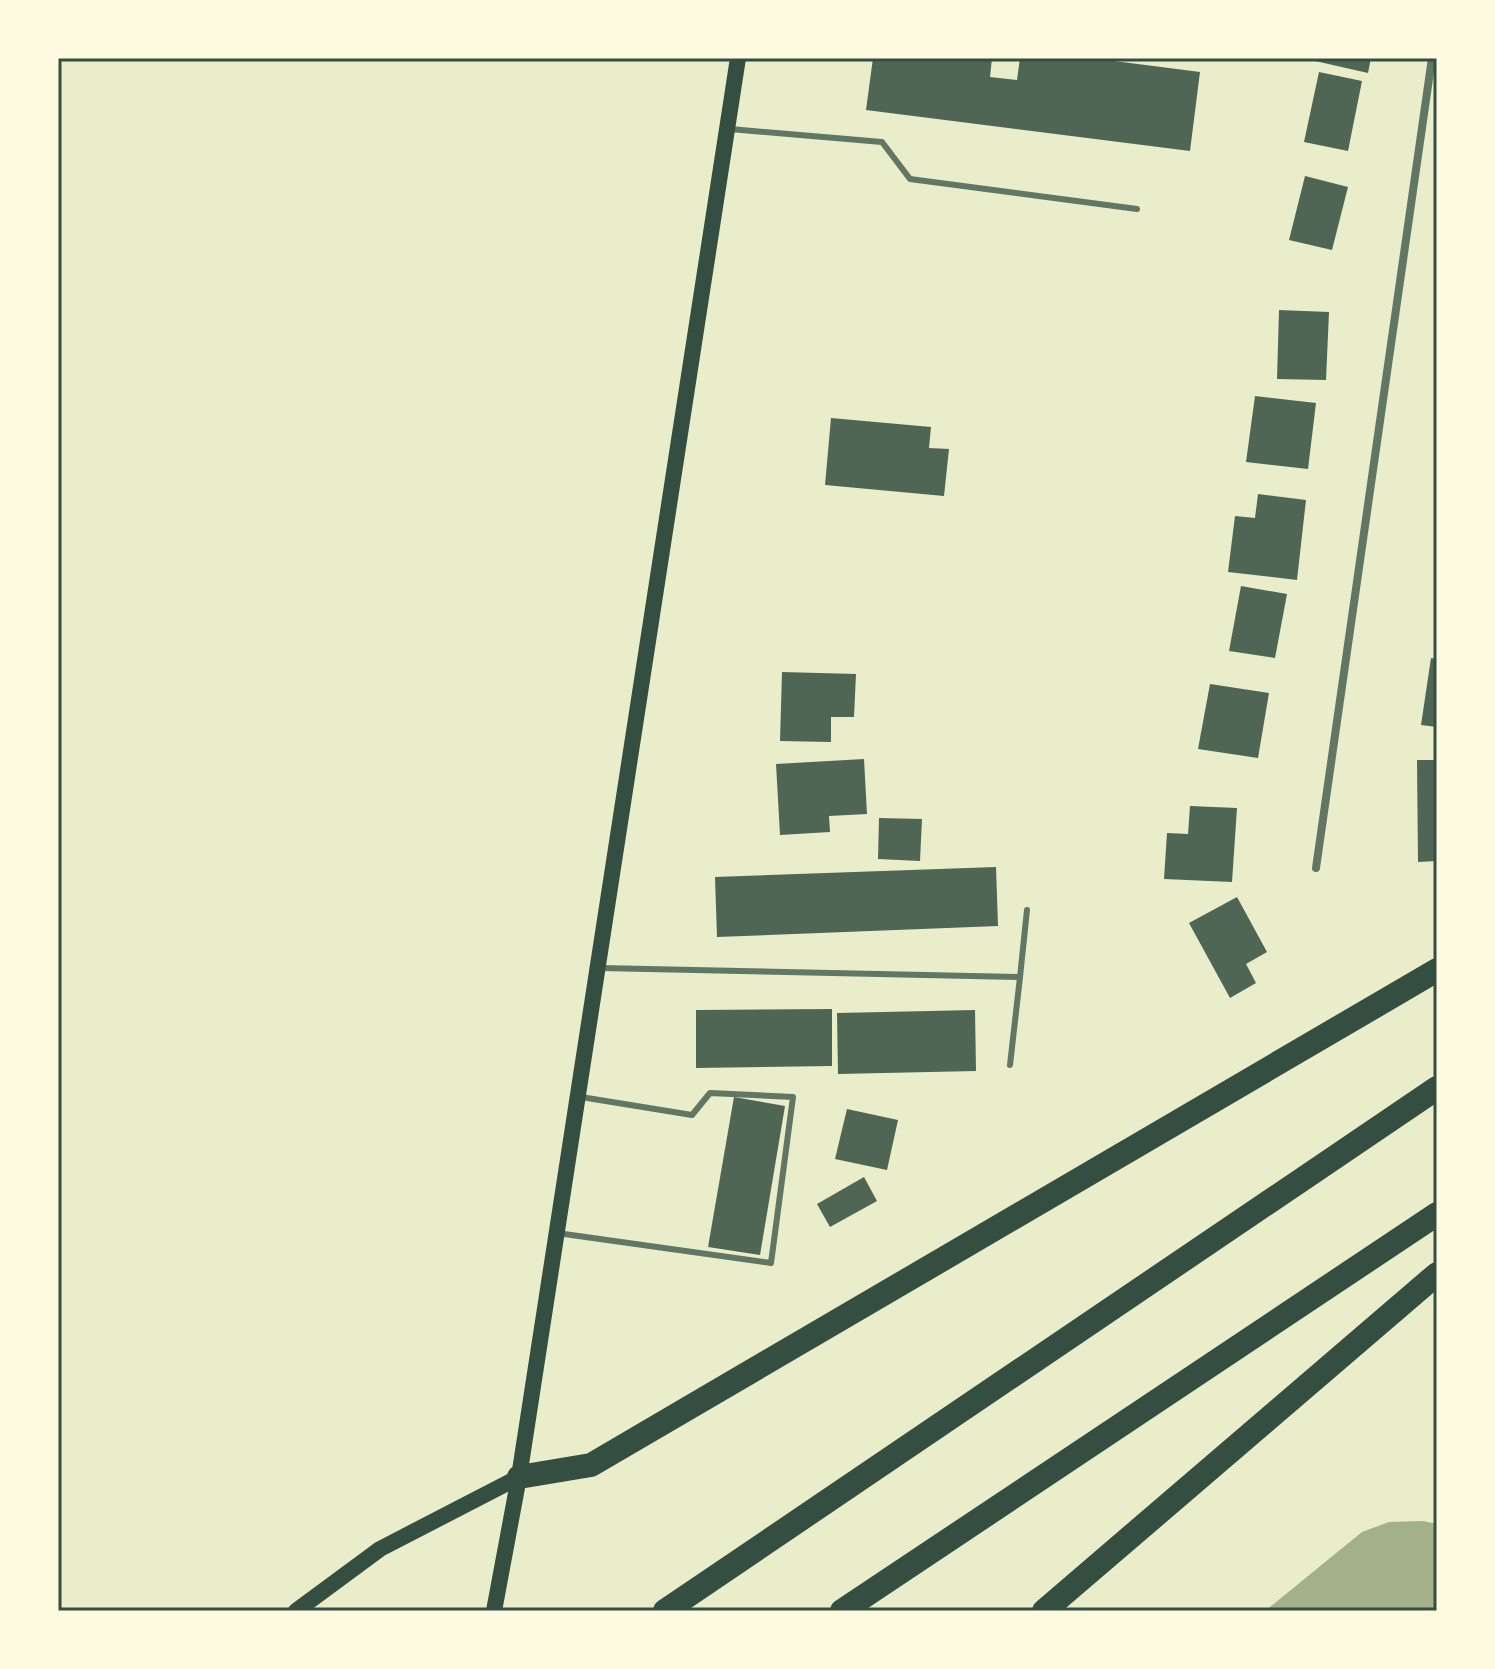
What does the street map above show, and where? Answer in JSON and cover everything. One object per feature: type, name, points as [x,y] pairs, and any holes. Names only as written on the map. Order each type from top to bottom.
[{"type":"highway","points":[[519,1477],[599,1461],[1437,970]]},
{"type":"highway","points":[[665,1611],[1437,1088]]},
{"type":"highway","points":[[842,1611],[1437,1214]]},
{"type":"highway","points":[[1044,1611],[1437,1274]]},
{"type":"main road","points":[[495,1606],[519,1477],[738,58]]},
{"type":"main road","points":[[296,1611],[380,1549],[519,1477]]},
{"type":"street","points":[[1316,868],[1432,58]]},
{"type":"lane","points":[[727,129],[882,142],[910,179],[1137,209]]},
{"type":"lane","points":[[1010,1065],[1027,910]]},
{"type":"lane","points":[[597,968],[1020,977]]},
{"type":"lane","points":[[556,1233],[771,1263],[793,1097],[710,1093],[692,1115],[577,1097]]},
{"type":"shaded area","points":[[1423,1521],[1437,1524],[1437,1611],[1265,1611],[1362,1532],[1389,1522]]},
{"type":"building","points":[[873,58],[992,58],[990,77],[1017,80],[1020,58],[1091,58],[1200,72],[1190,151],[866,110]]},
{"type":"building","points":[[1302,58],[1371,58],[1368,73]]},
{"type":"building","points":[[1319,72],[1362,81],[1348,151],[1304,142]]},
{"type":"building","points":[[1305,176],[1348,187],[1332,250],[1289,240]]},
{"type":"building","points":[[1279,310],[1329,312],[1326,380],[1277,379]]},
{"type":"building","points":[[1255,396],[1316,403],[1308,469],[1246,462]]},
{"type":"building","points":[[831,418],[931,427],[929,448],[949,449],[944,496],[825,485]]},
{"type":"building","points":[[1258,494],[1306,500],[1297,580],[1228,572],[1235,516],[1255,518]]},
{"type":"building","points":[[1241,586],[1287,594],[1275,658],[1229,651]]},
{"type":"building","points":[[1431,658],[1437,659],[1437,727],[1421,725]]},
{"type":"building","points":[[782,672],[856,674],[854,717],[831,717],[831,742],[780,741]]},
{"type":"building","points":[[1210,684],[1269,693],[1258,758],[1198,749]]},
{"type":"building","points":[[864,759],[867,814],[829,816],[830,832],[780,835],[776,764]]},
{"type":"building","points":[[1417,760],[1437,760],[1437,861],[1418,862]]},
{"type":"building","points":[[1190,806],[1237,808],[1232,882],[1164,879],[1167,833],[1188,834]]},
{"type":"building","points":[[879,818],[922,819],[920,861],[878,859]]},
{"type":"building","points":[[996,867],[998,926],[717,937],[715,877]]},
{"type":"building","points":[[1237,897],[1267,952],[1246,964],[1256,983],[1230,998],[1189,923]]},
{"type":"building","points":[[832,1009],[832,1066],[696,1068],[696,1010]]},
{"type":"building","points":[[975,1010],[976,1071],[838,1074],[837,1013]]},
{"type":"building","points":[[734,1097],[785,1106],[760,1255],[708,1247]]},
{"type":"building","points":[[847,1109],[898,1120],[887,1170],[835,1159]]},
{"type":"building","points":[[864,1177],[877,1201],[830,1227],[817,1204]]}]
